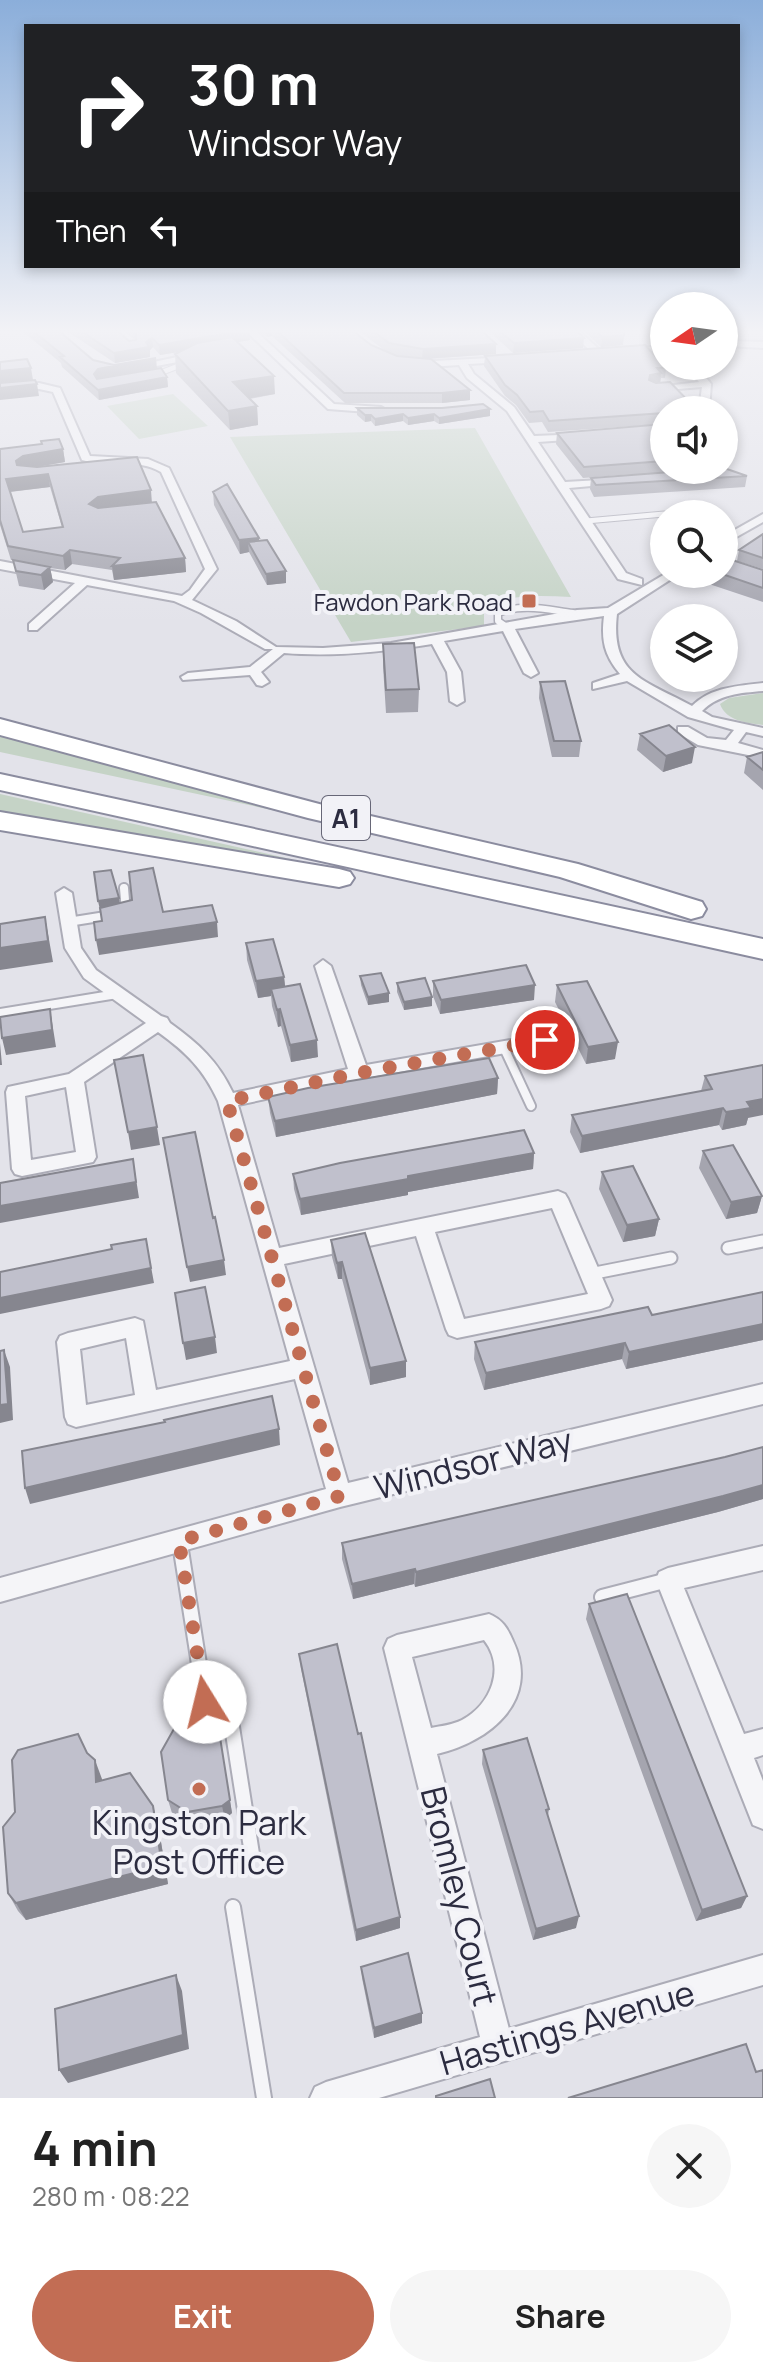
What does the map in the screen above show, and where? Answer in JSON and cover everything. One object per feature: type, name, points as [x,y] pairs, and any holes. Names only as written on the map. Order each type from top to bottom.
[{"type":"highway","name":"A1","points":[[0,727],[318,812],[568,870],[763,949]]},
{"type":"highway","name":"A1","points":[[0,761],[689,921]]},
{"type":"highway","name":"A1","points":[[0,782],[689,921]]},
{"type":"highway","name":"A1","points":[[0,821],[532,912],[763,925]]},
{"type":"street","points":[[74,429],[86,458],[95,462]]},
{"type":"street","points":[[525,429],[622,576],[638,582]]},
{"type":"street","points":[[533,439],[596,435]]},
{"type":"street","points":[[74,469],[95,462],[159,465],[165,470],[211,569],[194,593],[182,601]]},
{"type":"street","points":[[562,485],[623,480]]},
{"type":"street","points":[[168,507],[182,506]]},
{"type":"street","points":[[738,532],[763,517]]},
{"type":"street","points":[[0,565],[82,583],[167,595],[206,610],[276,648],[323,652],[437,641],[577,614],[611,612],[650,588]]},
{"type":"street","points":[[33,627],[82,583]]},
{"type":"street","points":[[611,612],[608,638],[615,660],[628,676],[693,714],[763,732]]},
{"type":"street","points":[[508,628],[531,673]]},
{"type":"street","points":[[437,641],[454,672],[457,701]]},
{"type":"street","points":[[188,677],[258,676],[276,648]]},
{"type":"street","points":[[598,686],[628,676]]},
{"type":"street","points":[[693,714],[700,703],[715,695],[763,687]]},
{"type":"street","points":[[730,745],[742,728]]},
{"type":"street","points":[[683,730],[703,742],[763,754]]},
{"type":"street","points":[[64,893],[73,948],[90,974],[161,1022],[194,1049],[215,1075],[227,1101],[340,1496]]},
{"type":"street","points":[[323,966],[359,1073]]},
{"type":"street","points":[[74,1079],[86,1157],[22,1169],[15,1092],[74,1079],[161,1022]]},
{"type":"street","points":[[227,1101],[359,1073],[545,1040]]},
{"type":"street","points":[[272,1258],[558,1199],[601,1300],[457,1329],[423,1228]]},
{"type":"street","points":[[147,1402],[135,1327],[68,1342],[76,1417],[147,1402],[303,1368]]},
{"type":"street","name":"Windsor Way","points":[[0,1590],[340,1496],[763,1394]]},
{"type":"street","points":[[763,1558],[668,1580],[750,1746],[763,1815]]},
{"type":"street","name":"Bromley Court","points":[[421,1744],[473,1729],[491,1713],[503,1695],[510,1669],[502,1639],[489,1626],[397,1648],[421,1744],[498,2048]]},
{"type":"street","name":"Hastings Avenue","points":[[326,2098],[357,2094],[498,2048],[763,1970]]},
{"type":"lane","points":[[586,521],[650,515]]},
{"type":"lane","points":[[68,922],[128,912],[124,888]]},
{"type":"lane","points":[[0,1013],[117,994]]},
{"type":"lane","points":[[504,1048],[531,1106]]},
{"type":"lane","points":[[728,1248],[763,1241]]},
{"type":"lane","points":[[590,1274],[671,1258]]},
{"type":"lane","points":[[179,1541],[205,1702],[232,1727],[252,1854]]},
{"type":"lane","points":[[602,1597],[668,1580]]},
{"type":"lane","points":[[233,1907],[264,2098]]},
{"type":"green space","points":[[129,429],[193,429],[139,439]]},
{"type":"green space","points":[[476,429],[571,597],[526,596],[494,603],[484,608],[484,626],[351,642],[230,437]]},
{"type":"green space","points":[[763,693],[763,725],[732,718],[720,704],[729,698]]},
{"type":"green space","points":[[0,731],[287,811],[0,752]]},
{"type":"green space","points":[[0,794],[295,860],[0,813]]},
{"type":"building","points":[[650,429],[650,462],[584,467],[557,433]]},
{"type":"building","points":[[59,439],[63,449],[23,456],[16,461],[17,465],[37,467],[137,457],[151,490],[98,497],[89,504],[98,508],[156,502],[185,558],[112,566],[120,558],[70,550],[63,556],[8,546],[0,520],[0,449],[42,444],[41,441]],"holes":[[[48,474],[63,527],[23,532],[6,479]]]},
{"type":"building","points":[[650,474],[650,482],[596,485],[591,478]]},
{"type":"building","points":[[227,484],[259,538],[239,540],[213,492]]},
{"type":"building","points":[[763,534],[763,558],[739,550]]},
{"type":"building","points":[[267,540],[286,571],[266,574],[248,542]]},
{"type":"building","points":[[13,560],[50,567],[41,575],[16,571]]},
{"type":"building","points":[[738,562],[763,570],[763,588],[738,579]]},
{"type":"building","points":[[414,643],[419,689],[386,690],[383,644]]},
{"type":"building","points":[[565,681],[581,741],[554,741],[540,682]]},
{"type":"building","points":[[669,725],[695,747],[666,756],[640,734]]},
{"type":"building","points":[[763,752],[763,770],[747,757]]},
{"type":"building","points":[[153,868],[163,912],[212,905],[217,922],[96,940],[94,922],[102,921],[100,908],[132,900],[129,872]]},
{"type":"building","points":[[111,870],[119,898],[98,901],[94,872]]},
{"type":"building","points":[[45,917],[48,941],[0,948],[0,924]]},
{"type":"building","points":[[273,939],[284,977],[256,981],[246,943]]},
{"type":"building","points":[[526,965],[535,985],[441,1000],[433,981]]},
{"type":"building","points":[[381,973],[389,993],[368,997],[360,976]]},
{"type":"building","points":[[425,978],[432,997],[404,1002],[397,983]]},
{"type":"building","points":[[587,981],[618,1042],[588,1047],[557,985]]},
{"type":"building","points":[[300,984],[317,1040],[290,1045],[271,989]]},
{"type":"building","points":[[50,1009],[52,1030],[2,1038],[0,1017]]},
{"type":"building","points":[[143,1055],[157,1127],[128,1132],[114,1060]]},
{"type":"building","points":[[489,1058],[498,1078],[275,1121],[268,1097],[308,1088]]},
{"type":"building","points":[[763,1065],[763,1099],[747,1102],[751,1108],[726,1112],[723,1108],[582,1136],[572,1115],[712,1089],[705,1076]]},
{"type":"building","points":[[524,1130],[534,1153],[408,1176],[408,1179],[300,1199],[293,1174],[340,1163]]},
{"type":"building","points":[[195,1132],[224,1260],[187,1267],[163,1138]]},
{"type":"building","points":[[733,1145],[762,1196],[731,1202],[703,1151]]},
{"type":"building","points":[[133,1159],[136,1182],[0,1206],[0,1183]]},
{"type":"building","points":[[633,1166],[659,1219],[627,1225],[602,1172]]},
{"type":"building","points":[[365,1233],[406,1361],[370,1368],[342,1262],[337,1263],[331,1240]]},
{"type":"building","points":[[146,1239],[151,1268],[0,1298],[0,1272]]},
{"type":"building","points":[[205,1287],[215,1337],[183,1343],[175,1293]]},
{"type":"building","points":[[763,1292],[763,1324],[629,1352],[625,1343],[486,1373],[475,1342],[648,1307],[652,1315]]},
{"type":"building","points":[[4,1350],[8,1404],[0,1405],[0,1351]]},
{"type":"building","points":[[272,1396],[279,1429],[25,1488],[22,1451],[165,1422]]},
{"type":"building","points":[[763,1447],[763,1485],[416,1572],[415,1569],[352,1584],[342,1543]]},
{"type":"building","points":[[627,1594],[747,1896],[702,1910],[589,1604]]},
{"type":"building","points":[[337,1644],[358,1734],[361,1733],[400,1917],[356,1930],[299,1654]]},
{"type":"building","name":"Kingston Park Post Office","points":[[201,1720],[219,1731],[230,1800],[222,1806],[187,1812],[168,1800],[161,1752],[175,1727]]},
{"type":"building","points":[[78,1734],[87,1753],[95,1760],[96,1782],[130,1773],[153,1806],[162,1866],[16,1903],[8,1893],[3,1827],[15,1812],[12,1760],[18,1750]]},
{"type":"building","points":[[527,1738],[579,1916],[536,1929],[483,1750]]},
{"type":"building","points":[[408,1953],[422,2013],[374,2028],[361,1967]]},
{"type":"building","points":[[176,1975],[183,2035],[59,2070],[55,2009]]},
{"type":"building","points":[[746,2044],[756,2072],[763,2070],[763,2098],[568,2098]]},
{"type":"building","points":[[490,2079],[495,2098],[436,2098],[436,2096]]},
{"type":"place","name":"Fawdon Park Road","points":[[529,601]]},
{"type":"place","name":"Kingston Park Post Office","points":[[199,1789]]},
{"type":"route","points":[[205,1702],[179,1541],[340,1496],[227,1101],[359,1073],[545,1040]]}]
